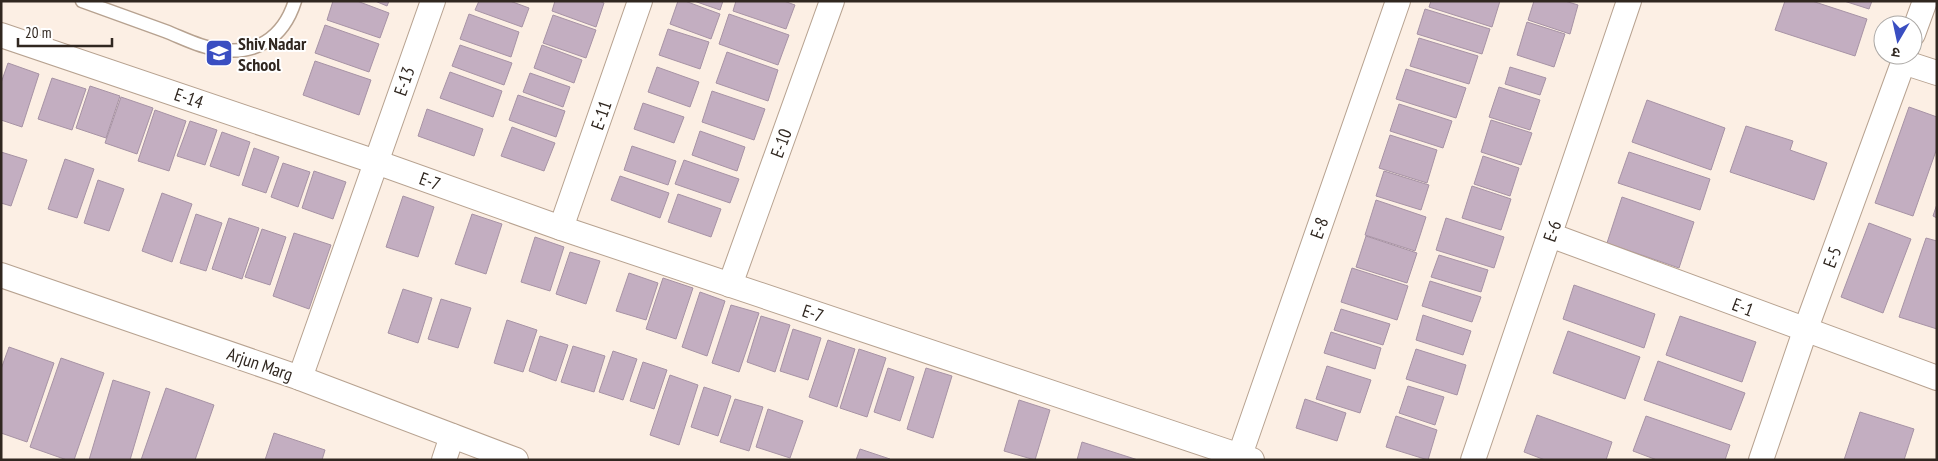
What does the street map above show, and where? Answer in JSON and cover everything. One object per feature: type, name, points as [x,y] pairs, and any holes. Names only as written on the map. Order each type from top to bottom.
[{"type":"street","name":"E-13","points":[[300,378],[433,1]]},
{"type":"street","name":"E-11","points":[[562,228],[640,1]]},
{"type":"street","name":"E-10","points":[[730,285],[832,1]]},
{"type":"street","name":"E-6","points":[[1473,460],[1629,1]]},
{"type":"street","points":[[1920,15],[1925,1]]},
{"type":"street","name":"E-8","points":[[1246,458],[1392,3]]},
{"type":"street","name":"E-14","points":[[1,35],[376,162]]},
{"type":"street","name":"E-5","points":[[1761,460],[1805,331],[1901,65]]},
{"type":"street","points":[[1919,65],[1937,73]]},
{"type":"street","name":"E-7","points":[[376,162],[562,228],[1246,458]]},
{"type":"street","name":"E-1","points":[[1550,235],[1805,331],[1937,378]]},
{"type":"street","name":"Arjun Marg","points":[[1,275],[300,378],[516,460]]},
{"type":"street","points":[[444,460],[452,436]]},
{"type":"lane","points":[[82,1],[214,49],[239,52],[259,46],[277,34],[290,16],[295,1]]},
{"type":"building","points":[[333,1],[357,1],[389,13],[380,38],[327,20]]},
{"type":"building","points":[[375,1],[389,1],[387,6]]},
{"type":"building","points":[[479,1],[510,1],[529,8],[522,27],[475,10]]},
{"type":"building","points":[[555,1],[599,1],[604,3],[596,27],[552,11]]},
{"type":"building","points":[[678,1],[685,1],[720,14],[711,39],[670,24]]},
{"type":"building","points":[[694,1],[723,1],[720,10]]},
{"type":"building","points":[[736,1],[784,1],[795,5],[786,29],[733,11]]},
{"type":"building","points":[[1431,1],[1500,1],[1492,27],[1429,7]]},
{"type":"building","points":[[1534,1],[1565,1],[1578,5],[1570,34],[1528,20]]},
{"type":"building","points":[[1785,1],[1812,1],[1867,19],[1855,56],[1775,30]]},
{"type":"building","points":[[1844,1],[1872,1],[1869,9]]},
{"type":"building","points":[[1425,9],[1490,29],[1482,54],[1417,34]]},
{"type":"building","points":[[469,14],[519,32],[511,57],[460,39]]},
{"type":"building","points":[[729,14],[789,35],[778,65],[719,44]]},
{"type":"building","points":[[553,15],[596,30],[586,58],[543,43]]},
{"type":"building","points":[[1527,22],[1565,34],[1554,67],[1517,55]]},
{"type":"building","points":[[325,25],[379,44],[369,72],[315,53]]},
{"type":"building","points":[[668,29],[709,42],[700,69],[659,55]]},
{"type":"building","points":[[1419,38],[1478,56],[1469,84],[1410,66]]},
{"type":"building","points":[[460,45],[512,63],[504,85],[452,66]]},
{"type":"building","points":[[542,45],[582,60],[574,83],[534,68]]},
{"type":"building","points":[[727,52],[778,70],[768,101],[716,83]]},
{"type":"building","points":[[315,61],[371,80],[359,115],[303,95]]},
{"type":"building","points":[[8,63],[39,74],[22,127],[1,120],[1,83]]},
{"type":"building","points":[[657,67],[699,82],[690,107],[648,92]]},
{"type":"building","points":[[1510,67],[1546,78],[1540,95],[1505,84]]},
{"type":"building","points":[[1406,69],[1466,88],[1456,118],[1396,99]]},
{"type":"building","points":[[450,72],[502,91],[493,117],[440,98]]},
{"type":"building","points":[[530,73],[570,87],[563,107],[523,92]]},
{"type":"building","points":[[52,78],[86,89],[72,130],[38,119]]},
{"type":"building","points":[[90,86],[120,96],[106,138],[76,128]]},
{"type":"building","points":[[1499,87],[1540,100],[1530,130],[1489,117]]},
{"type":"building","points":[[712,91],[765,109],[754,140],[702,122]]},
{"type":"building","points":[[518,95],[565,111],[556,137],[509,120]]},
{"type":"building","points":[[121,97],[153,108],[137,154],[105,143]]},
{"type":"building","points":[[1647,100],[1725,128],[1711,170],[1632,142]]},
{"type":"building","points":[[643,103],[684,117],[674,143],[634,129]]},
{"type":"building","points":[[1399,104],[1452,121],[1443,148],[1390,131]]},
{"type":"building","points":[[1909,107],[1937,117],[1937,148],[1913,216],[1875,203]]},
{"type":"building","points":[[427,109],[483,129],[474,156],[418,136]]},
{"type":"building","points":[[155,110],[186,121],[169,171],[138,161]]},
{"type":"building","points":[[1491,120],[1532,133],[1521,165],[1481,152]]},
{"type":"building","points":[[190,121],[217,130],[205,165],[177,156]]},
{"type":"building","points":[[1746,126],[1793,141],[1790,150],[1827,163],[1814,200],[1730,172]]},
{"type":"building","points":[[512,127],[555,143],[544,171],[501,156]]},
{"type":"building","points":[[700,131],[745,147],[737,171],[692,155]]},
{"type":"building","points":[[222,132],[250,142],[239,176],[210,166]]},
{"type":"building","points":[[1390,135],[1437,150],[1427,183],[1379,168]]},
{"type":"building","points":[[632,146],[676,161],[668,185],[624,170]]},
{"type":"building","points":[[254,148],[279,157],[266,193],[242,185]]},
{"type":"building","points":[[1,152],[27,160],[11,206],[1,203]]},
{"type":"building","points":[[1629,152],[1710,179],[1700,210],[1618,183]]},
{"type":"building","points":[[1483,156],[1519,168],[1510,196],[1474,184]]},
{"type":"building","points":[[65,159],[94,169],[77,218],[48,209]]},
{"type":"building","points":[[684,160],[739,179],[730,203],[675,184]]},
{"type":"building","points":[[283,163],[310,172],[298,207],[271,197]]},
{"type":"building","points":[[314,171],[346,182],[333,219],[302,208]]},
{"type":"building","points":[[1384,171],[1429,185],[1421,210],[1376,196]]},
{"type":"building","points":[[620,176],[669,193],[660,218],[611,200]]},
{"type":"building","points":[[98,180],[124,189],[109,231],[84,223]]},
{"type":"building","points":[[1472,186],[1511,199],[1501,230],[1462,218]]},
{"type":"building","points":[[162,193],[192,204],[172,262],[142,251]]},
{"type":"building","points":[[678,194],[721,209],[711,237],[668,222]]},
{"type":"building","points":[[403,196],[434,207],[418,257],[386,247]]},
{"type":"building","points":[[1622,197],[1694,222],[1679,268],[1607,243]]},
{"type":"building","points":[[1376,200],[1426,217],[1415,251],[1365,235]]},
{"type":"building","points":[[1937,204],[1937,218],[1933,216]]},
{"type":"building","points":[[196,214],[222,223],[206,271],[180,263]]},
{"type":"building","points":[[472,214],[502,224],[486,274],[455,264]]},
{"type":"building","points":[[229,218],[259,228],[242,279],[212,269]]},
{"type":"building","points":[[1446,218],[1504,237],[1494,268],[1436,250]]},
{"type":"building","points":[[1869,223],[1911,239],[1883,313],[1841,297]]},
{"type":"building","points":[[262,229],[286,237],[270,285],[245,277]]},
{"type":"building","points":[[294,233],[331,245],[309,309],[273,296]]},
{"type":"building","points":[[1366,236],[1417,253],[1407,283],[1356,267]]},
{"type":"building","points":[[535,237],[564,247],[550,291],[521,282]]},
{"type":"building","points":[[1926,238],[1937,241],[1937,329],[1899,317]]},
{"type":"building","points":[[570,252],[600,261],[586,304],[556,294]]},
{"type":"building","points":[[1439,255],[1488,270],[1481,292],[1431,277]]},
{"type":"building","points":[[1352,268],[1408,286],[1397,320],[1341,302]]},
{"type":"building","points":[[629,273],[658,283],[646,320],[616,311]]},
{"type":"building","points":[[663,278],[693,288],[676,339],[646,329]]},
{"type":"building","points":[[1430,281],[1481,297],[1472,322],[1422,306]]},
{"type":"building","points":[[1574,285],[1655,314],[1644,348],[1563,319]]},
{"type":"building","points":[[403,289],[432,298],[418,343],[388,333]]},
{"type":"building","points":[[700,292],[725,301],[707,356],[682,347]]},
{"type":"building","points":[[441,299],[471,308],[458,348],[428,339]]},
{"type":"building","points":[[731,305],[759,313],[739,372],[712,363]]},
{"type":"building","points":[[1341,309],[1390,324],[1383,345],[1334,330]]},
{"type":"building","points":[[1423,315],[1471,331],[1463,355],[1416,340]]},
{"type":"building","points":[[761,316],[790,325],[775,372],[747,362]]},
{"type":"building","points":[[1680,316],[1756,342],[1742,382],[1666,355]]},
{"type":"building","points":[[507,320],[537,330],[523,372],[494,363]]},
{"type":"building","points":[[793,329],[821,338],[808,380],[780,371]]},
{"type":"building","points":[[1568,331],[1640,357],[1625,399],[1553,373]]},
{"type":"building","points":[[1331,332],[1381,348],[1375,369],[1324,353]]},
{"type":"building","points":[[540,336],[568,345],[556,381],[529,371]]},
{"type":"building","points":[[828,340],[855,349],[837,407],[809,397]]},
{"type":"building","points":[[573,346],[605,356],[594,392],[561,382]]},
{"type":"building","points":[[9,347],[54,363],[27,442],[1,433],[1,369]]},
{"type":"building","points":[[859,349],[886,358],[867,417],[840,408]]},
{"type":"building","points":[[1416,349],[1466,365],[1457,395],[1406,379]]},
{"type":"building","points":[[613,351],[637,359],[623,400],[599,392]]},
{"type":"building","points":[[61,358],[104,373],[74,460],[67,460],[30,447]]},
{"type":"building","points":[[1658,361],[1745,393],[1731,430],[1644,400]]},
{"type":"building","points":[[643,362],[667,370],[654,409],[630,401]]},
{"type":"building","points":[[1327,366],[1371,380],[1360,413],[1316,399]]},
{"type":"building","points":[[888,368],[914,377],[900,421],[874,412]]},
{"type":"building","points":[[926,368],[952,376],[933,438],[907,429]]},
{"type":"building","points":[[670,375],[698,385],[679,445],[650,435]]},
{"type":"building","points":[[113,380],[150,392],[130,460],[89,460]]},
{"type":"building","points":[[1408,386],[1444,397],[1435,425],[1399,413]]},
{"type":"building","points":[[704,387],[731,396],[718,436],[691,427]]},
{"type":"building","points":[[166,388],[214,405],[195,460],[141,460]]},
{"type":"building","points":[[735,399],[763,407],[749,451],[720,442]]},
{"type":"building","points":[[1305,399],[1346,413],[1337,441],[1296,428]]},
{"type":"building","points":[[1019,400],[1050,410],[1035,460],[1004,451]]},
{"type":"building","points":[[768,409],[803,421],[790,458],[756,447]]},
{"type":"building","points":[[1860,412],[1914,429],[1904,460],[1844,460]]},
{"type":"building","points":[[1537,415],[1612,442],[1606,460],[1545,460],[1524,452]]},
{"type":"building","points":[[1396,416],[1437,430],[1428,460],[1386,447]]},
{"type":"building","points":[[1646,416],[1730,445],[1725,460],[1657,460],[1633,451]]},
{"type":"building","points":[[274,433],[325,450],[322,460],[265,460]]},
{"type":"building","points":[[1082,442],[1138,460],[1077,460]]},
{"type":"building","points":[[860,449],[890,459],[890,460],[856,460]]},
{"type":"place","name":"Shiv Nadar School","points":[[219,53]]}]
